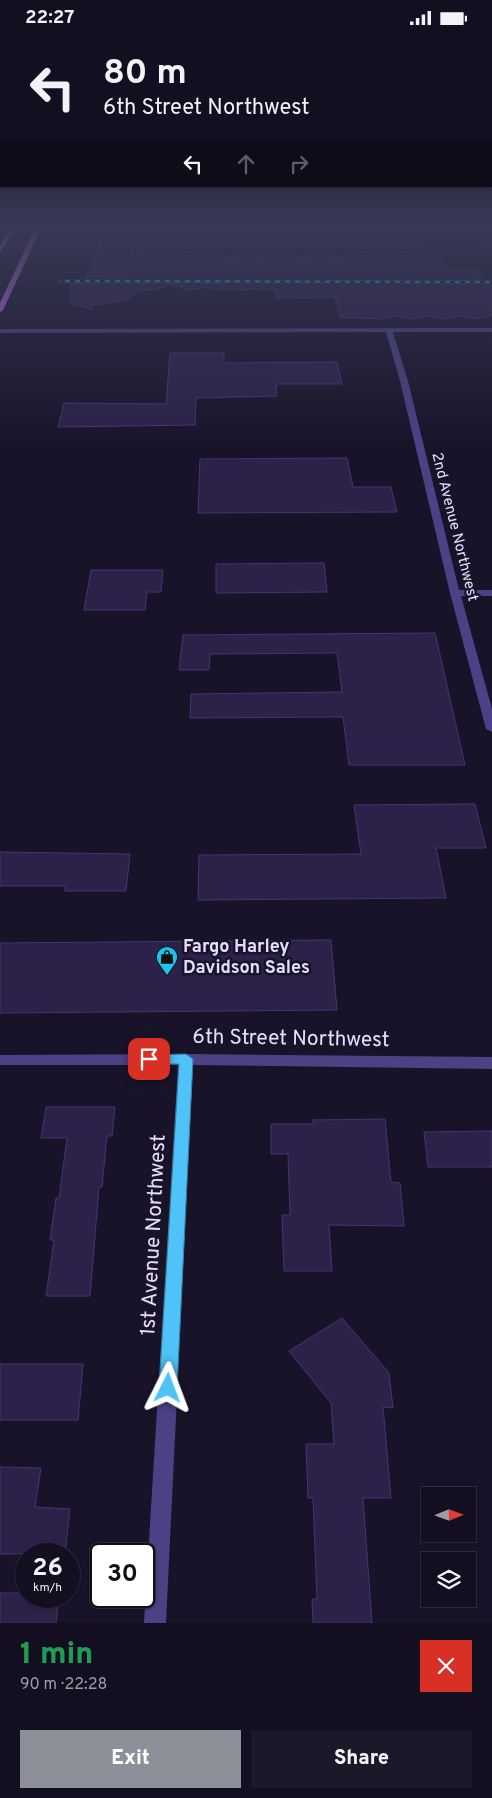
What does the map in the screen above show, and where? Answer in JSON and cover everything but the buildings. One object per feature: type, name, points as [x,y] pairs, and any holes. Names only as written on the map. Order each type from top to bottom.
[{"type":"street","points":[[0,331],[492,330]]},
{"type":"street","name":"2nd Avenue Northwest","points":[[388,331],[404,381],[455,593],[492,729]]},
{"type":"street","points":[[455,593],[492,593]]},
{"type":"street","name":"6th Street Northwest","points":[[0,1060],[186,1059],[492,1063]]},
{"type":"street","name":"1st Avenue Northwest","points":[[155,1623],[186,1059]]},
{"type":"place","name":"Fargo Harley Davidson Sales","points":[[167,976]]},
{"type":"route","points":[[149,1059],[186,1059],[168,1388]]}]
